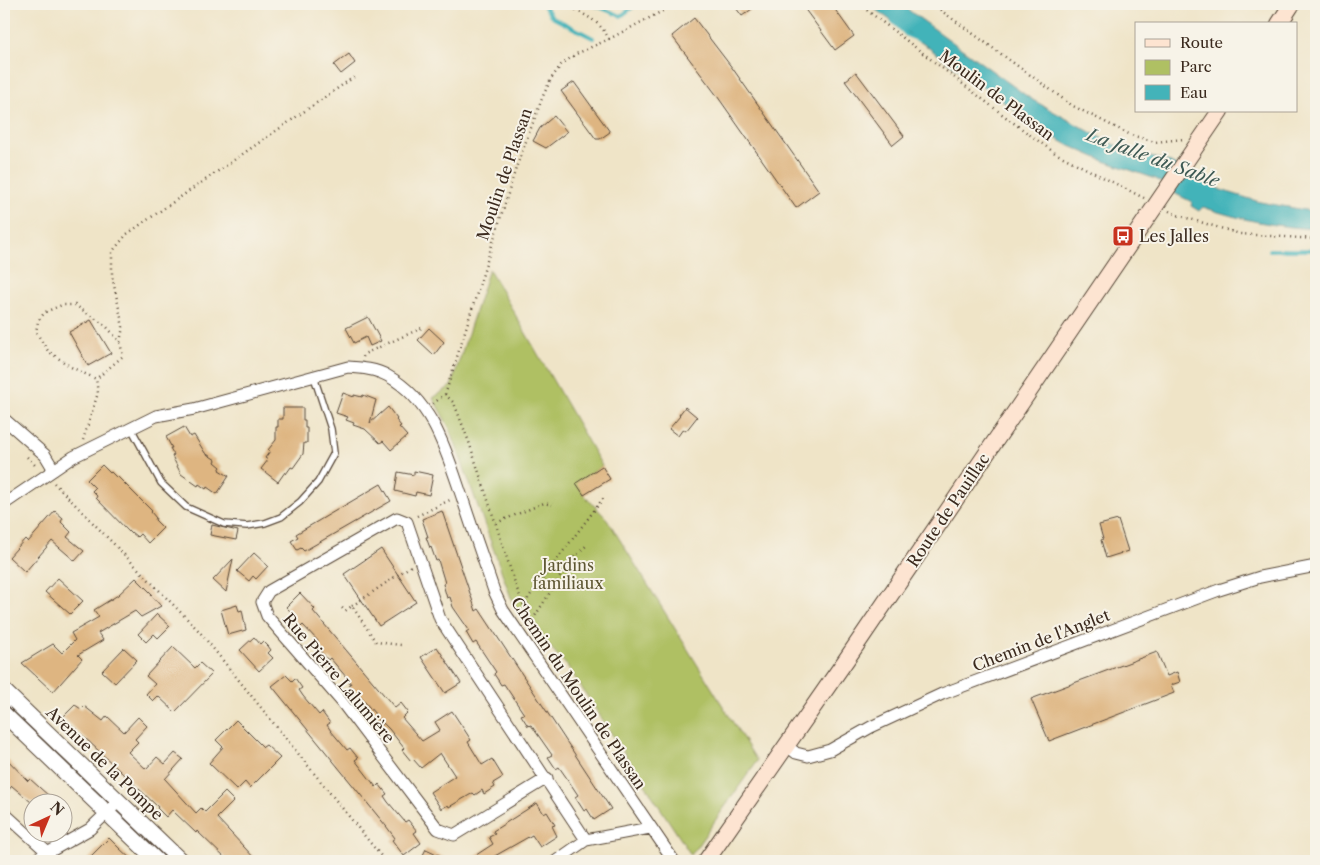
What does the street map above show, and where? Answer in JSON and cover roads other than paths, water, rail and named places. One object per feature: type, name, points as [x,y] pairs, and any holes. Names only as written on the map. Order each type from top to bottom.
[{"type":"main road","points":[[1280,22],[1292,4]]},
{"type":"main road","name":"Route de Pauillac","points":[[706,861],[852,652],[1219,112]]},
{"type":"street","name":"Chemin du Moulin de Plassan","points":[[4,504],[84,451],[156,416],[194,409],[348,367],[370,369],[388,376],[408,391],[425,410],[442,438],[498,600],[674,861]]},
{"type":"street","points":[[4,418],[45,455],[50,472]]},
{"type":"street","name":"Rue Pierre Lalumière","points":[[398,518],[407,522],[440,619],[547,778],[454,835],[438,829],[341,701],[267,616],[262,602],[269,590],[398,518]]},
{"type":"street","name":"Chemin de l'Anglet","points":[[786,745],[796,753],[808,756],[830,750],[871,727],[942,694],[1219,590],[1260,577],[1316,566]]},
{"type":"street","name":"Avenue de la Pompe","points":[[4,690],[181,861]]},
{"type":"street","points":[[4,714],[157,861]]},
{"type":"street","points":[[547,778],[586,840]]},
{"type":"street","points":[[33,861],[90,829],[119,801]]},
{"type":"street","points":[[4,813],[47,852]]},
{"type":"street","points":[[556,861],[586,840],[650,828]]},
{"type":"lane","points":[[132,428],[161,483],[186,507],[224,524],[247,526],[265,523],[281,517],[300,502],[318,482],[334,454],[331,429],[314,376]]},
{"type":"water","points":[[868,4],[900,4],[1031,99],[1110,143],[1145,156],[1165,160],[1221,190],[1260,202],[1316,212],[1316,229],[1259,222],[1203,207],[1199,211],[1191,206],[1192,202],[1176,194],[1156,179],[1104,161],[1070,146],[1039,129]]},
{"type":"waterway","points":[[543,4],[552,17],[593,38]]},
{"type":"waterway","points":[[592,4],[621,16],[637,4]]},
{"type":"waterway","name":"La Jalle du Sable","points":[[893,21],[907,35],[919,40]]},
{"type":"waterway","points":[[1270,250],[1316,250]]},
{"type":"place","name":"Les Jalles","points":[[1123,236]]},
{"type":"park label","name":"Jardins familiaux","points":[[568,574]]}]
